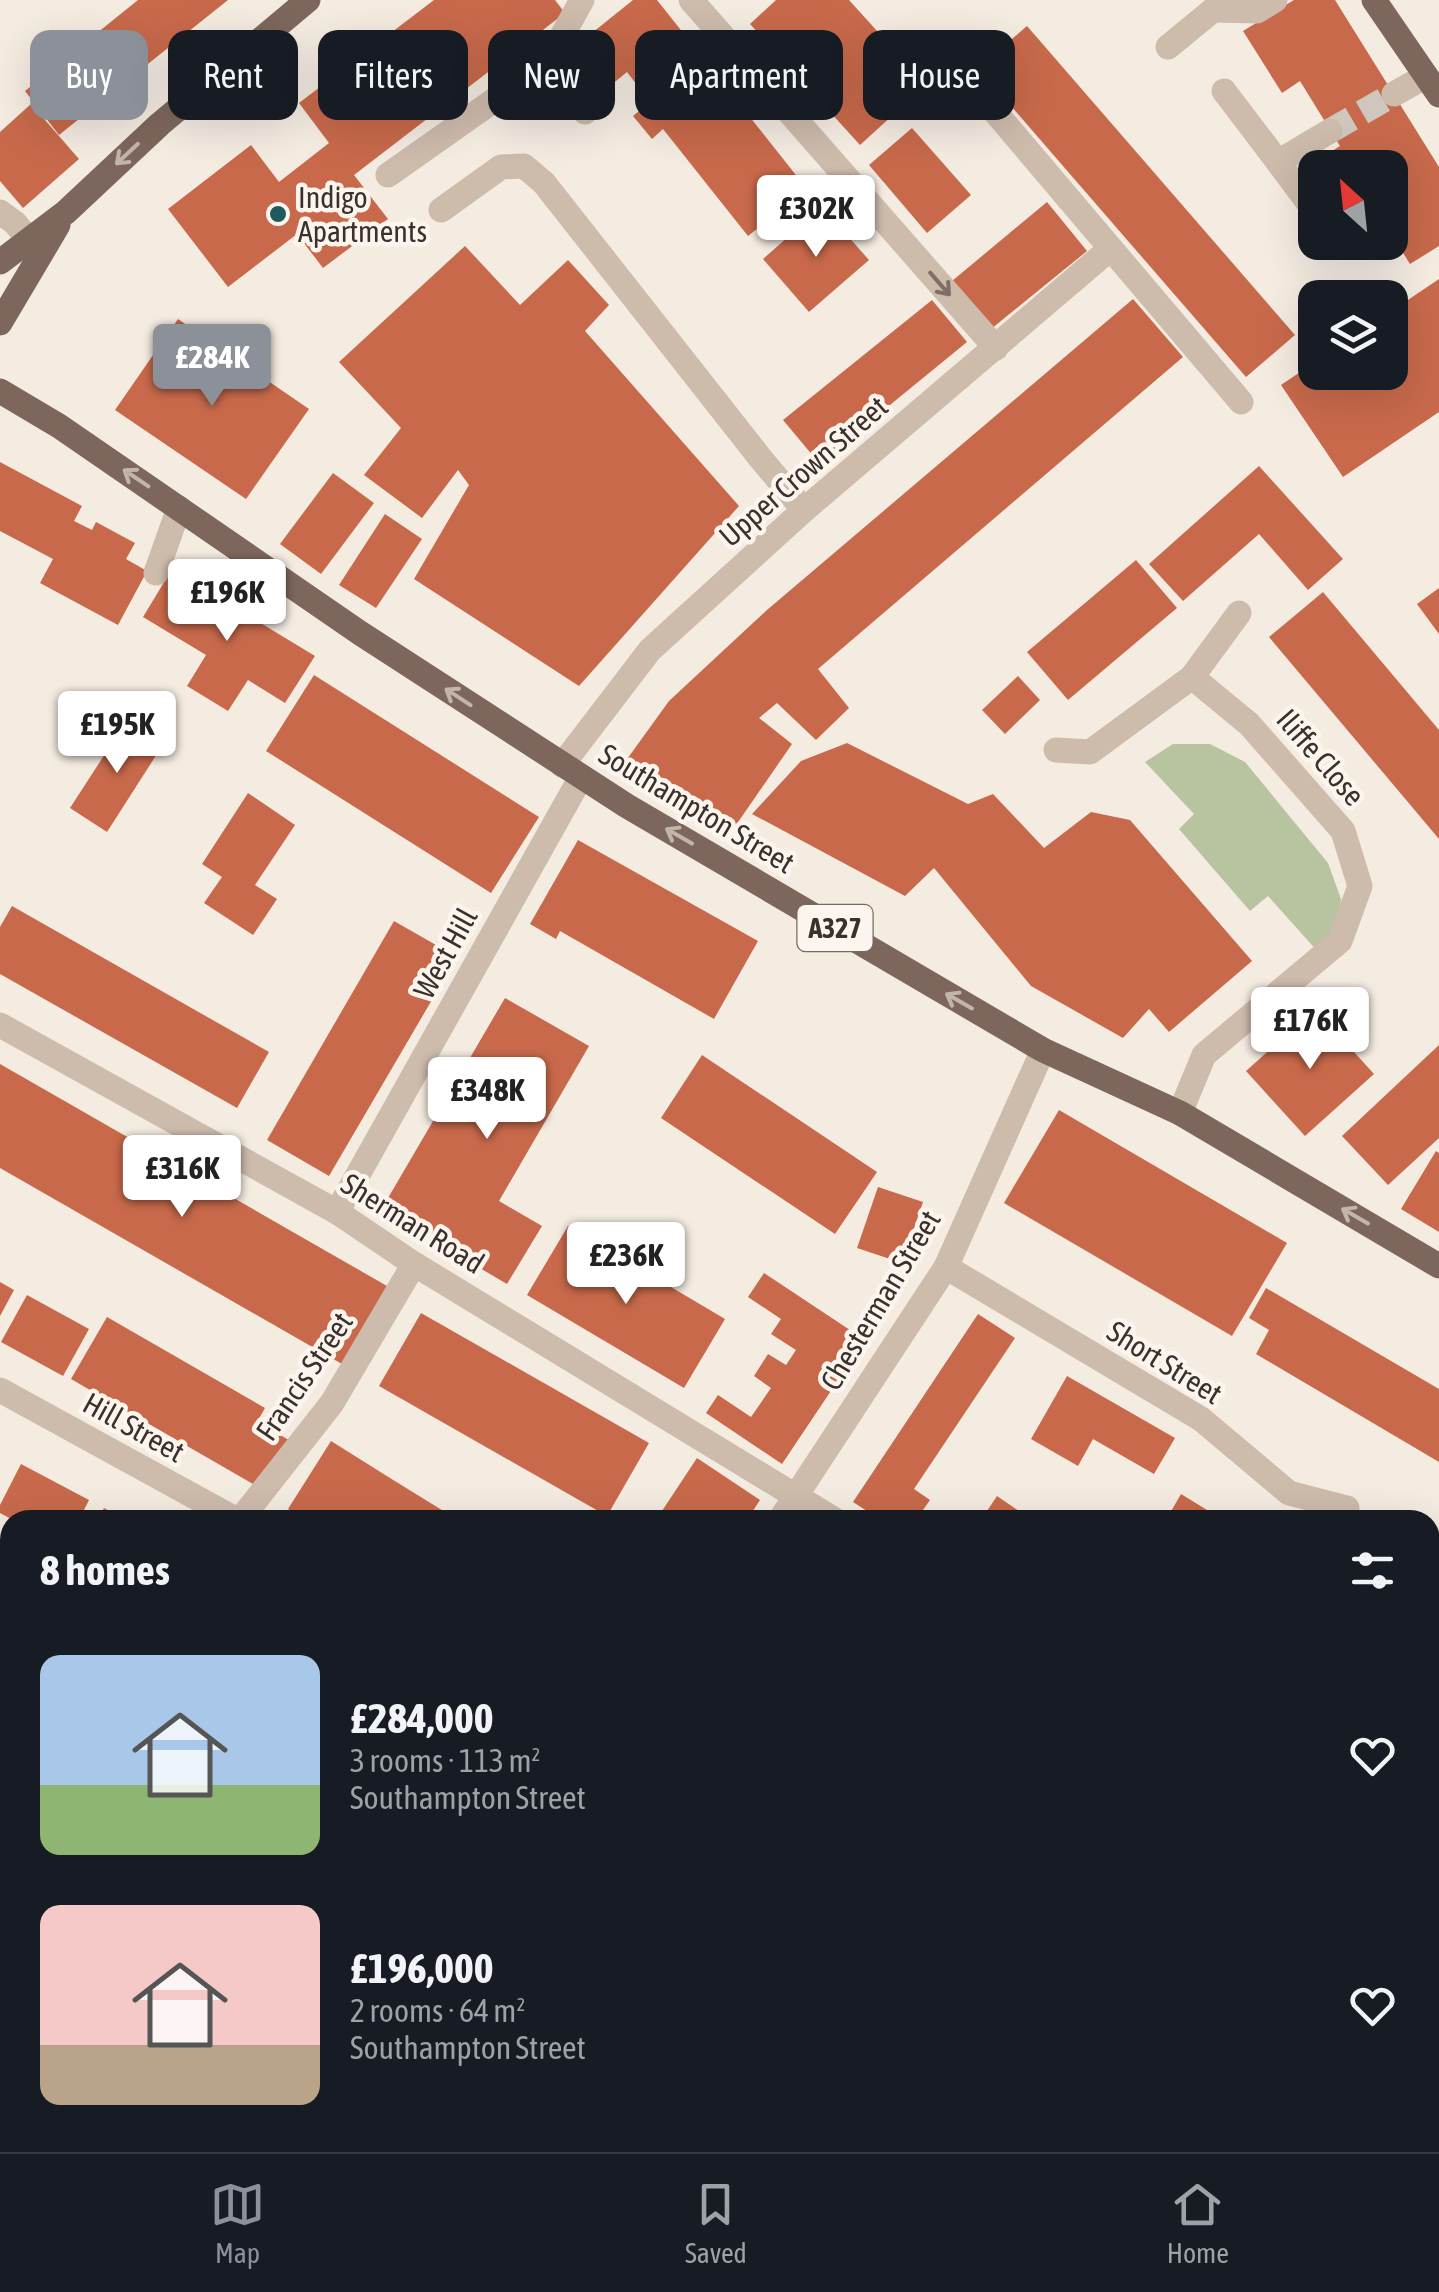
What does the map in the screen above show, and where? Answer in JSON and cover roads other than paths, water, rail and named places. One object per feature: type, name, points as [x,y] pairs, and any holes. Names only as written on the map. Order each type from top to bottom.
[{"type":"main road","points":[[0,262],[66,212],[160,124],[308,0]]},
{"type":"main road","points":[[1374,0],[1432,86]]},
{"type":"main road","points":[[0,323],[66,212]]},
{"type":"main road","name":"Southampton Street","points":[[0,391],[59,426],[571,771],[1043,1050],[1180,1113],[1439,1266]]},
{"type":"street","points":[[565,30],[582,0]]},
{"type":"street","points":[[692,0],[996,348]]},
{"type":"street","points":[[1168,47],[1213,10],[1257,12],[1274,0]]},
{"type":"street","points":[[1394,94],[1432,86]]},
{"type":"street","points":[[1224,91],[1298,189]]},
{"type":"street","points":[[388,176],[488,105]]},
{"type":"street","points":[[1002,120],[1241,402]]},
{"type":"street","points":[[1278,162],[1330,131]]},
{"type":"street","points":[[441,210],[500,167],[524,166],[544,182],[804,510]]},
{"type":"street","points":[[0,212],[29,240]]},
{"type":"street","name":"Upper Crown Street","points":[[571,771],[650,650],[804,510],[1110,249]]},
{"type":"street","points":[[156,573],[178,508]]},
{"type":"street","points":[[1056,750],[1090,752],[1192,677],[1238,613]]},
{"type":"street","name":"Iliffe Close","points":[[1180,1113],[1204,1055],[1340,941],[1360,886],[1344,830],[1249,724],[1192,677]]},
{"type":"street","name":"West Hill","points":[[337,1212],[571,771]]},
{"type":"street","name":"Sherman Road","points":[[0,1024],[337,1212],[414,1264],[819,1510]]},
{"type":"street","name":"Chesterman Street","points":[[787,1510],[946,1267],[1043,1050]]},
{"type":"street","name":"Francis Street","points":[[247,1510],[332,1403],[414,1264]]},
{"type":"street","name":"Short Street","points":[[946,1267],[1201,1419],[1289,1493],[1347,1508]]},
{"type":"street","name":"Hill Street","points":[[0,1390],[221,1510]]},
{"type":"tunnel","points":[[1330,131],[1394,94]]},
{"type":"place","name":"Indigo Apartments","points":[[278,214]]}]
